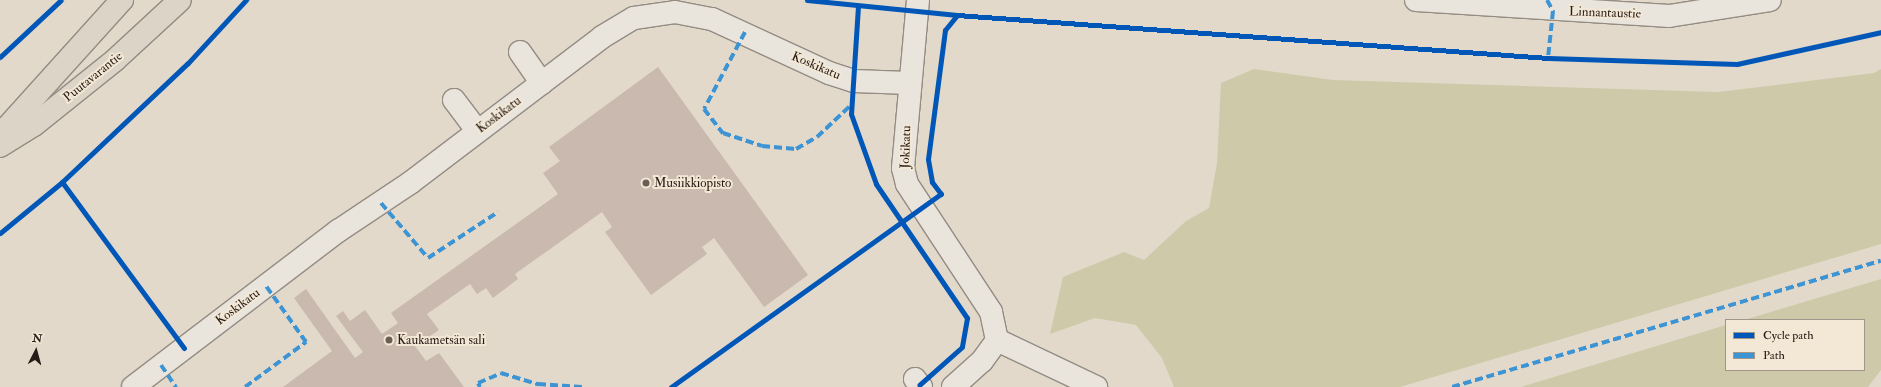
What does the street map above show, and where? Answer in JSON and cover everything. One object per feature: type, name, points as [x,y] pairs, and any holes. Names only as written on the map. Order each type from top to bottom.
[{"type":"main road","name":"Puutavarantie","points":[[0,135],[122,0]]},
{"type":"main road","name":"Puutavarantie","points":[[0,146],[34,125],[115,60],[180,0]]},
{"type":"street","name":"Jokikatu","points":[[918,0],[909,83],[903,168],[907,184],[991,312],[997,340]]},
{"type":"street","name":"Linnantaustie","points":[[1416,0],[1532,4],[1669,16],[1770,0]]},
{"type":"street","name":"Koskikatu","points":[[133,387],[338,231],[477,132],[602,37],[634,18],[675,12],[712,19],[854,81],[909,83]]},
{"type":"street","points":[[520,52],[542,83]]},
{"type":"street","points":[[454,100],[477,132]]},
{"type":"street","points":[[953,387],[982,360],[997,340],[1096,387]]},
{"type":"shaded area","points":[[1254,69],[1333,80],[1718,92],[1874,73],[1881,69],[1881,244],[1400,387],[1174,387],[1162,358],[1136,325],[1095,318],[1050,334],[1063,277],[1124,252],[1144,260],[1186,221],[1209,208],[1217,163],[1221,83]]},
{"type":"shaded area","points":[[1881,279],[1881,370],[1868,387],[1521,387],[1725,325],[1725,371],[1865,371],[1865,319],[1747,319]]},
{"type":"building","name":"Musiikkiopisto","points":[[658,67],[808,275],[764,307],[714,238],[702,247],[707,254],[651,295],[605,232],[612,227],[602,212],[515,274],[518,279],[493,298],[486,288],[477,294],[470,284],[427,314],[439,330],[415,346],[426,361],[439,353],[464,387],[283,387],[332,351],[294,298],[306,289],[355,358],[363,352],[336,316],[343,311],[350,321],[365,310],[382,334],[398,323],[391,313],[558,194],[543,173],[560,161],[549,147]]},
{"type":"marked path","points":[[1547,0],[1553,11],[1548,58]]},
{"type":"marked path","points":[[745,32],[704,109],[723,133],[762,146],[796,149],[817,137],[852,104]]},
{"type":"marked path","points":[[381,203],[428,258],[498,212]]},
{"type":"marked path","points":[[1452,387],[1881,261]]},
{"type":"marked path","points":[[245,387],[306,342],[266,286]]},
{"type":"marked path","points":[[161,365],[176,387]]},
{"type":"marked path","points":[[480,387],[478,383],[501,373],[538,384],[582,387]]},
{"type":"cycle path","points":[[0,57],[61,0]]},
{"type":"cycle path","points":[[0,233],[62,182],[188,63],[246,0]]},
{"type":"cycle path","points":[[807,0],[957,15],[1548,58],[1737,64],[1881,32]]},
{"type":"cycle path","points":[[858,6],[851,114],[876,184],[967,318],[962,347],[919,385]]},
{"type":"cycle path","points":[[671,387],[941,194],[932,182],[928,159],[945,30],[957,15]]},
{"type":"cycle path","points":[[62,182],[184,348]]},
{"type":"place","name":"Musiikkiopisto","points":[[646,183]]},
{"type":"place","name":"Kaukametsän sali","points":[[389,340]]}]
